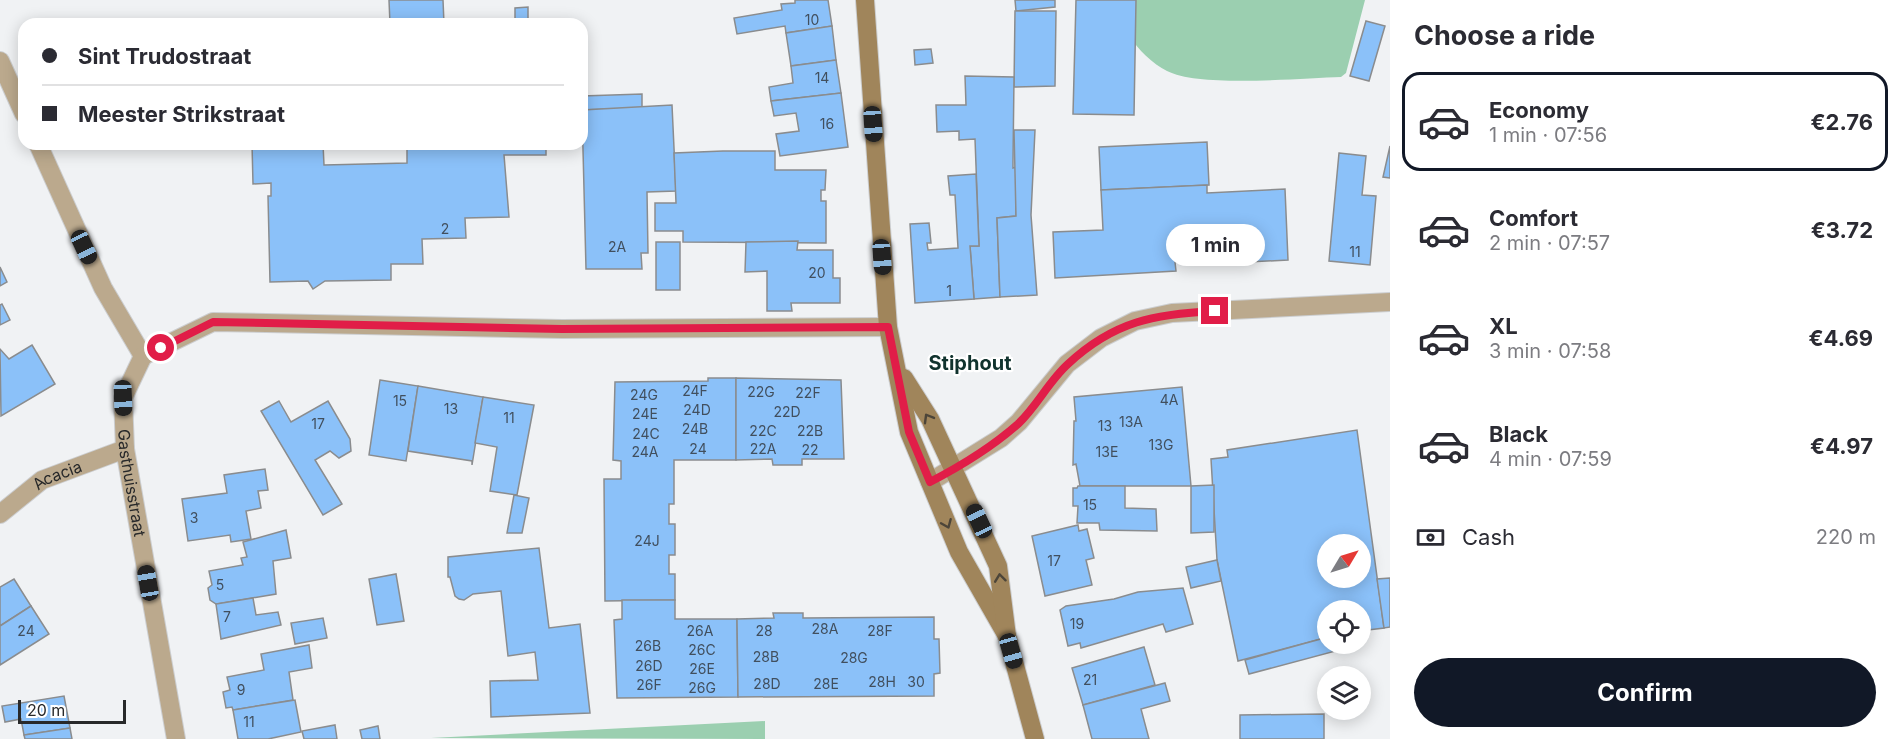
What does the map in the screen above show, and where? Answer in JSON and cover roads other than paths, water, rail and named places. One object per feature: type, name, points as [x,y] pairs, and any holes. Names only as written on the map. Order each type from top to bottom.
[{"type":"street","points":[[865,0],[888,327],[909,432],[970,575],[1007,636]]},
{"type":"street","points":[[0,61],[18,101]]},
{"type":"street","points":[[41,150],[103,288],[143,356],[213,322],[562,329],[888,327]]},
{"type":"street","points":[[930,482],[954,469],[1020,422],[1067,364],[1101,338],[1135,321],[1172,313],[1390,302]]},
{"type":"street","name":"Gasthuisstraat","points":[[143,356],[123,398],[125,449],[176,739]]},
{"type":"street","points":[[898,369],[930,419],[998,566],[1007,636],[1035,739]]},
{"type":"street","name":"Acacia","points":[[0,514],[42,480],[125,449]]},
{"type":"district","name":"Stiphout","points":[[970,363]]}]
